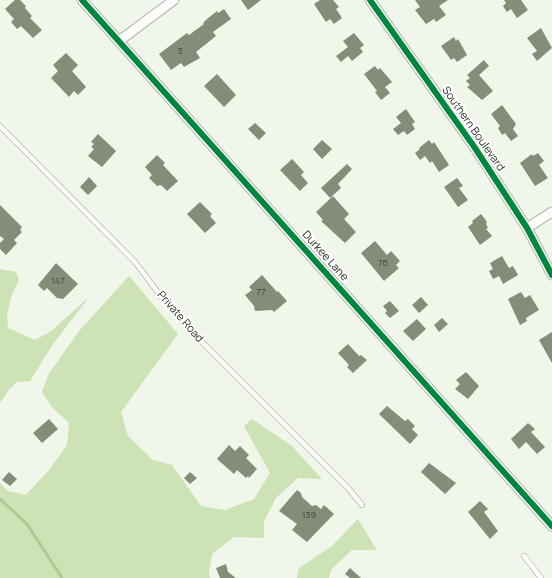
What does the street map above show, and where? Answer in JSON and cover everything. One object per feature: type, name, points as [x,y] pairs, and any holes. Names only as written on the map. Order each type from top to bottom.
[{"type":"street","name":"Durkee Lane","points":[[82,0],[552,526]]},
{"type":"street","points":[[119,41],[174,0]]},
{"type":"street","name":"Southern Boulevard","points":[[370,0],[475,148],[527,228],[552,275]]},
{"type":"street","points":[[527,228],[552,212]]},
{"type":"lane","name":"Private Road","points":[[0,126],[135,262],[166,304],[348,488],[362,505]]},
{"type":"lane","points":[[524,556],[541,578]]},
{"type":"green space","points":[[0,269],[16,272],[19,280],[11,297],[7,315],[8,328],[35,340],[50,332],[89,297],[51,347],[30,381],[17,382],[0,403]]},
{"type":"green space","points":[[129,276],[178,334],[121,412],[128,436],[153,460],[172,465],[201,506],[225,510],[254,499],[270,473],[244,426],[252,419],[292,446],[322,479],[298,478],[276,498],[264,521],[264,538],[234,537],[212,554],[209,572],[210,578],[0,578],[0,483],[8,491],[26,495],[49,470],[67,445],[69,423],[52,407],[42,392],[48,375],[79,331]]},
{"type":"green space","points":[[358,519],[377,550],[352,550],[331,570],[329,578],[297,578],[299,568],[332,546]]},
{"type":"building","points":[[15,0],[20,0],[26,6],[25,8],[32,16],[30,18],[42,30],[33,38],[21,26],[17,29],[11,22],[14,19],[5,9]]},
{"type":"building","points":[[241,0],[261,0],[248,10]]},
{"type":"building","points":[[320,0],[333,0],[339,7],[336,9],[342,18],[334,24],[330,19],[326,22],[314,4]]},
{"type":"building","points":[[415,0],[448,0],[439,6],[446,15],[436,22],[434,19],[426,24],[415,10],[420,7]]},
{"type":"building","points":[[504,0],[521,0],[528,10],[517,18],[511,9],[507,12],[503,6],[506,3]]},
{"type":"building","points":[[224,9],[231,19],[213,32],[216,36],[196,52],[200,58],[184,67],[181,63],[171,70],[159,54],[187,33],[189,35],[204,24],[203,23],[207,19],[217,11],[218,13]]},
{"type":"building","points":[[541,28],[552,48],[537,61],[532,54],[537,51],[527,38]]},
{"type":"building","points":[[354,33],[364,45],[360,48],[363,52],[352,61],[348,56],[341,62],[336,56],[348,47],[343,41]]},
{"type":"building","points":[[454,37],[456,41],[458,39],[467,55],[457,62],[454,58],[451,60],[441,46]]},
{"type":"building","points":[[66,53],[78,65],[72,71],[86,87],[78,95],[74,91],[69,97],[51,78],[58,71],[53,65]]},
{"type":"building","points":[[484,60],[489,66],[479,75],[493,91],[482,100],[467,87],[470,85],[466,81],[470,78],[467,75]]},
{"type":"building","points":[[375,66],[378,70],[380,68],[392,82],[385,87],[390,93],[381,100],[375,92],[377,91],[364,74]]},
{"type":"building","points":[[217,74],[236,95],[224,107],[204,86]]},
{"type":"building","points":[[502,105],[516,124],[513,129],[518,136],[511,141],[505,133],[502,135],[498,128],[500,126],[491,114]]},
{"type":"building","points":[[406,109],[415,122],[412,124],[415,129],[407,135],[404,131],[398,135],[393,129],[401,123],[396,117]]},
{"type":"building","points":[[255,123],[266,133],[259,140],[248,129]]},
{"type":"building","points":[[98,134],[116,151],[102,167],[88,156],[94,149],[91,147],[94,144],[91,142]]},
{"type":"building","points":[[322,140],[332,149],[322,159],[313,149]]},
{"type":"building","points":[[429,140],[432,144],[434,142],[449,165],[439,172],[432,161],[430,163],[425,156],[420,160],[415,153]]},
{"type":"building","points":[[538,153],[544,161],[539,165],[548,178],[535,186],[520,163],[532,154],[533,156]]},
{"type":"building","points":[[157,155],[165,163],[163,165],[178,181],[167,191],[161,185],[157,186],[149,178],[152,175],[145,167]]},
{"type":"building","points":[[292,159],[304,172],[301,175],[308,183],[300,191],[280,170]]},
{"type":"building","points":[[347,164],[352,169],[338,184],[341,188],[330,198],[321,188]]},
{"type":"building","points":[[89,177],[97,186],[88,195],[80,187]]},
{"type":"building","points":[[457,178],[463,186],[459,188],[468,200],[458,207],[444,187]]},
{"type":"building","points":[[333,196],[349,214],[344,219],[356,232],[345,243],[321,221],[323,220],[316,212]]},
{"type":"building","points":[[200,202],[212,214],[210,216],[216,223],[205,233],[187,214]]},
{"type":"building","points":[[0,205],[22,227],[20,230],[22,232],[14,240],[17,243],[6,255],[0,249],[0,243],[4,239],[0,236]]},
{"type":"building","points":[[481,214],[487,222],[486,224],[488,228],[486,229],[492,236],[480,245],[468,227],[473,223],[472,221]]},
{"type":"building","points":[[375,241],[387,255],[391,251],[400,261],[396,265],[399,268],[384,281],[361,253]]},
{"type":"building","points":[[502,256],[509,268],[513,266],[518,275],[503,284],[499,276],[493,279],[489,271],[493,269],[490,263]]},
{"type":"building","points":[[56,263],[78,284],[63,299],[57,298],[47,288],[44,291],[38,285]]},
{"type":"building","points":[[262,275],[287,301],[274,312],[272,310],[255,311],[254,306],[245,295],[252,290],[249,287]]},
{"type":"building","points":[[521,292],[525,298],[530,295],[539,310],[526,318],[527,321],[520,325],[508,299]]},
{"type":"building","points":[[421,297],[428,305],[419,313],[412,305]]},
{"type":"building","points":[[390,301],[399,311],[390,318],[385,313],[387,311],[383,306]]},
{"type":"building","points":[[442,318],[448,324],[439,332],[434,325]]},
{"type":"building","points":[[417,319],[426,329],[413,341],[403,331]]},
{"type":"building","points":[[552,332],[552,363],[539,340]]},
{"type":"building","points":[[348,344],[359,356],[361,355],[367,360],[353,373],[347,367],[349,365],[338,353]]},
{"type":"building","points":[[466,372],[479,386],[468,399],[455,389],[460,384],[456,380]]},
{"type":"building","points":[[387,406],[405,421],[408,419],[415,426],[412,429],[418,435],[410,444],[379,414]]},
{"type":"building","points":[[49,419],[58,429],[42,443],[33,433]]},
{"type":"building","points":[[528,423],[535,429],[531,432],[545,447],[537,454],[526,442],[519,449],[511,439]]},
{"type":"building","points":[[229,445],[235,451],[240,446],[249,455],[246,458],[257,469],[249,478],[248,476],[246,478],[237,470],[234,474],[217,459]]},
{"type":"building","points":[[429,463],[456,483],[445,494],[421,472]]},
{"type":"building","points":[[9,472],[17,479],[10,486],[2,480]]},
{"type":"building","points":[[190,472],[197,478],[190,484],[184,478]]},
{"type":"building","points":[[297,490],[312,506],[316,505],[321,509],[324,505],[334,514],[307,542],[292,530],[297,524],[279,511]]},
{"type":"building","points":[[480,501],[488,509],[484,512],[498,531],[490,539],[468,512]]},
{"type":"building","points":[[226,564],[228,572],[236,578],[220,578],[216,568]]},
{"type":"building","points":[[350,568],[361,578],[350,578],[345,574]]},
{"type":"waterway","points":[[0,499],[27,524],[62,578]]},
{"type":"cycle path","points":[[82,0],[552,526]]},
{"type":"cycle path","points":[[370,0],[475,148],[527,228],[552,275]]}]
